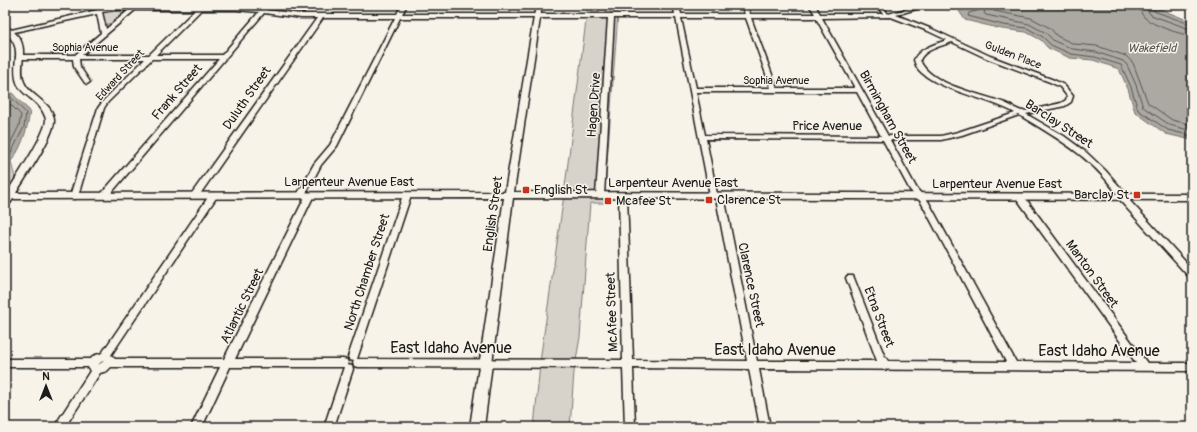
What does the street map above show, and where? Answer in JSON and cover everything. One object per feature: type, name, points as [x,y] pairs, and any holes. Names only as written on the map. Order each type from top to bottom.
[{"type":"street","name":"Frank Street","points":[[104,196],[268,5]]},
{"type":"street","name":"Atlantic Street","points":[[196,427],[228,363],[306,195],[318,164],[333,146],[404,5]]},
{"type":"street","name":"English Street","points":[[477,427],[539,5]]},
{"type":"street","name":"Clarence Street","points":[[676,5],[702,138],[717,196],[752,356],[765,427]]},
{"type":"street","points":[[744,5],[775,90]]},
{"type":"street","name":"Birmingham Street","points":[[812,5],[914,190],[924,201],[1013,366]]},
{"type":"street","points":[[879,5],[890,16]]},
{"type":"street","points":[[7,200],[45,136],[50,120],[47,110],[22,86],[19,77],[20,46],[16,38],[8,29],[100,8],[135,6],[235,8],[280,14],[321,16],[890,16],[927,5]]},
{"type":"street","points":[[87,82],[77,67],[76,57],[135,6]]},
{"type":"street","points":[[100,8],[104,32]]},
{"type":"street","name":"Edward Street","points":[[74,196],[101,108],[106,101],[200,8]]},
{"type":"street","name":"Duluth Street","points":[[195,195],[321,16]]},
{"type":"street","name":"Hagen Drive","points":[[600,195],[611,16]]},
{"type":"street","name":"Gulden Place","points":[[890,16],[930,30],[988,57],[1052,81],[1066,89],[1070,96],[1069,101],[1063,105],[1020,114]]},
{"type":"street","name":"Barclay Street","points":[[953,40],[927,50],[919,55],[917,58],[918,64],[923,72],[939,82],[1005,105],[1079,149],[1094,163],[1124,197],[1126,202],[1192,275]]},
{"type":"street","name":"Sophia Avenue","points":[[19,58],[224,57]]},
{"type":"street","name":"Sophia Avenue","points":[[692,90],[859,90]]},
{"type":"street","name":"Price Avenue","points":[[702,138],[886,138],[951,136],[1020,114]]},
{"type":"street","name":"Larpenteur Avenue East","points":[[7,200],[74,196],[195,195],[1192,197]]},
{"type":"street","points":[[5,363],[105,367],[107,360],[214,195]]},
{"type":"street","name":"North Chamber Street","points":[[355,360],[407,195]]},
{"type":"street","name":"McAfee Street","points":[[623,196],[630,427]]},
{"type":"street","name":"Manton Street","points":[[1020,197],[1144,366]]},
{"type":"street","name":"Etna Street","points":[[850,278],[880,356],[885,365]]},
{"type":"street","points":[[107,360],[355,367],[355,360]]},
{"type":"street","name":"East Idaho Avenue","points":[[355,360],[487,363],[1192,366]]},
{"type":"street","points":[[59,427],[95,366]]},
{"type":"street","points":[[329,427],[346,366]]},
{"type":"shaded area","points":[[588,5],[611,5],[610,12],[618,13],[604,203],[590,203],[580,337],[574,372],[570,427],[534,427],[541,354],[563,202]]},
{"type":"shaded area","points":[[126,10],[111,24],[105,24],[101,12]]},
{"type":"shaded area","points":[[11,162],[19,194],[5,211],[5,167]]},
{"type":"water","name":"Wakefield","points":[[982,5],[1150,5],[1192,22],[1192,140],[1166,134],[1135,112],[1128,89],[1119,69],[1093,60],[1070,58],[1048,48],[1041,40],[1026,32],[1002,29],[965,20],[959,11]]},
{"type":"water","points":[[5,79],[12,93],[30,111],[25,133],[19,149],[5,167]]},
{"type":"place","name":"English St","points":[[526,190]]},
{"type":"place","name":"Barclay St","points":[[1137,195]]},
{"type":"place","name":"Clarence St","points":[[709,200]]},
{"type":"place","name":"Mcafee St","points":[[608,201]]}]
